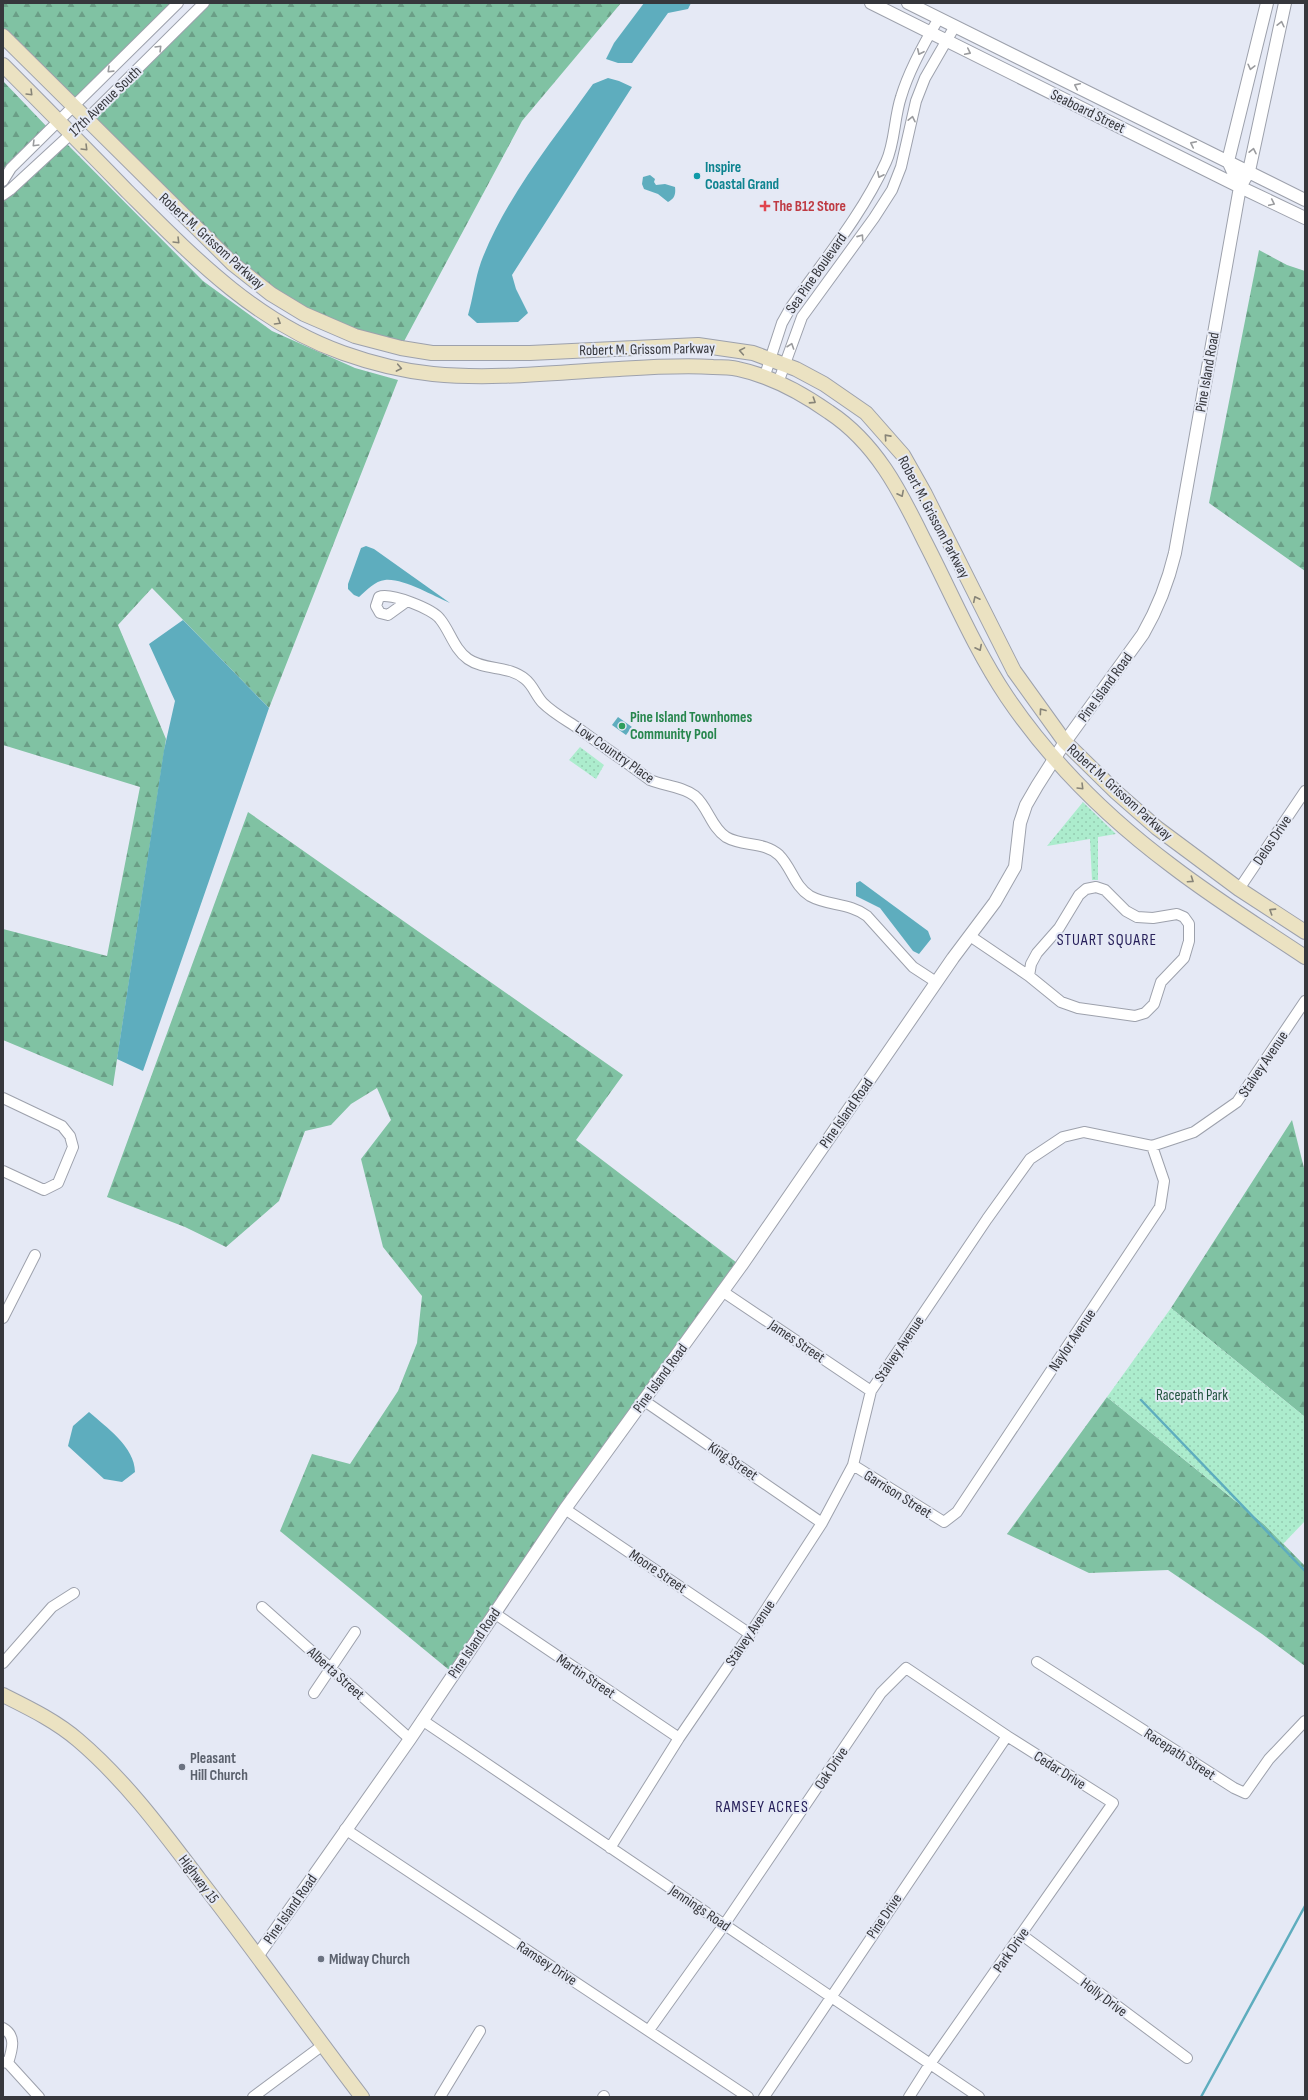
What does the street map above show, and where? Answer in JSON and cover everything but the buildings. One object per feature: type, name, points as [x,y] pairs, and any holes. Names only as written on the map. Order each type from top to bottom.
[{"type":"main road","name":"Robert M. Grissom Parkway","points":[[3,36],[86,120],[233,264],[271,294],[304,314],[355,336],[401,348],[432,353],[530,353],[698,345],[753,352],[785,364],[824,384],[866,413],[903,455],[925,494],[1014,671],[1065,742],[1116,792],[1157,828],[1239,889],[1305,932]]},
{"type":"main road","name":"Robert M. Grissom Parkway","points":[[3,65],[185,249],[231,290],[277,322],[311,340],[343,353],[388,366],[432,374],[500,376],[679,365],[737,368],[778,383],[802,394],[835,415],[857,435],[878,458],[897,486],[986,662],[1008,698],[1054,758],[1080,786],[1126,829],[1172,867],[1305,957]]},
{"type":"main road","points":[[1172,867],[1174,859],[1178,855],[1189,852]]},
{"type":"main road","name":"Highway 15","points":[[3,1695],[39,1713],[77,1739],[96,1756],[147,1810],[258,1955],[362,2097]]},
{"type":"street","name":"17th Avenue South","points":[[3,181],[11,168],[58,120],[178,3]]},
{"type":"street","name":"17th Avenue South","points":[[3,195],[86,120],[204,3]]},
{"type":"street","name":"Seaboard Street","points":[[871,3],[1240,188],[1305,218]]},
{"type":"street","name":"Seaboard Street","points":[[908,3],[1305,200]]},
{"type":"street","points":[[1240,188],[1228,161],[1267,3]]},
{"type":"street","name":"Pine Island Road","points":[[258,1955],[345,1829],[410,1739],[565,1508],[722,1291],[936,982],[1009,881],[1015,867],[1020,823],[1026,805],[1054,758],[1143,634],[1162,599],[1175,553],[1240,188],[1249,171],[1285,3]]},
{"type":"street","name":"Sea Pine Boulevard","points":[[764,378],[769,358],[782,323],[791,307],[856,216],[874,187],[887,161],[901,96],[930,33],[939,18]]},
{"type":"street","name":"Sea Pine Boulevard","points":[[778,383],[802,317],[831,279],[892,190],[901,167],[916,101],[925,78],[955,26]]},
{"type":"street","points":[[816,271],[831,279]]},
{"type":"street","name":"Low Country Place","points":[[406,602],[431,611],[440,618],[459,650],[468,659],[479,664],[518,674],[530,684],[543,703],[650,780],[659,784],[679,788],[695,797],[724,836],[737,841],[763,846],[773,850],[786,863],[799,887],[811,896],[859,910],[867,916],[914,967],[936,982]]},
{"type":"street","name":"Delos Drive","points":[[1239,889],[1305,791]]},
{"type":"street","points":[[970,936],[1028,976],[1061,1002],[1078,1008],[1135,1016],[1145,1013],[1154,1004],[1161,982],[1166,974],[1184,958],[1189,942],[1188,924],[1184,917],[1177,914],[1153,918],[1137,917],[1126,911],[1105,890],[1096,887],[1086,889],[1079,895],[1059,928],[1037,953],[1031,964],[1028,976]]},
{"type":"street","name":"Stalvey Avenue","points":[[610,1848],[679,1738],[750,1634],[822,1523],[853,1465],[871,1391],[987,1219],[1030,1159],[1063,1137],[1084,1132],[1152,1146],[1194,1132],[1237,1102],[1305,1001]]},
{"type":"street","points":[[3,1098],[62,1126],[70,1136],[73,1147],[58,1183],[44,1190],[3,1171]]},
{"type":"street","name":"Naylor Avenue","points":[[944,1522],[957,1512],[1160,1207],[1164,1181],[1152,1146]]},
{"type":"street","points":[[3,1318],[34,1255]]},
{"type":"street","name":"James Street","points":[[722,1291],[871,1391]]},
{"type":"street","name":"King Street","points":[[644,1400],[822,1523]]},
{"type":"street","name":"Garrison Street","points":[[853,1465],[944,1522]]},
{"type":"street","name":"Moore Street","points":[[565,1508],[750,1634]]},
{"type":"street","points":[[3,1663],[52,1607],[74,1593]]},
{"type":"street","name":"Alberta Street","points":[[262,1607],[410,1739]]},
{"type":"street","name":"Martin Street","points":[[494,1613],[679,1738]]},
{"type":"street","points":[[314,1693],[355,1632]]},
{"type":"street","name":"Racepath Street","points":[[1037,1662],[1234,1788],[1246,1793],[1269,1759],[1305,1721]]},
{"type":"street","name":"Oak Drive","points":[[649,2030],[724,1925],[882,1693],[906,1668],[1007,1736]]},
{"type":"street","name":"Jennings Road","points":[[422,1720],[979,2097]]},
{"type":"street","name":"Cedar Drive","points":[[1007,1736],[1113,1803]]},
{"type":"street","name":"Pine Drive","points":[[764,2097],[1007,1736]]},
{"type":"street","name":"Park Drive","points":[[909,2097],[930,2064],[1022,1935],[1113,1803]]},
{"type":"street","name":"Ramsey Drive","points":[[345,1829],[748,2097]]},
{"type":"street","name":"Holly Drive","points":[[1022,1935],[1187,2058]]},
{"type":"street","points":[[3,2028],[12,2037],[13,2047],[6,2062],[39,2097]]},
{"type":"street","points":[[440,2097],[480,2031]]},
{"type":"street","points":[[253,2097],[266,2093],[323,2045]]},
{"type":"green space","points":[[3,3],[180,3],[73,107],[3,36]]},
{"type":"green space","points":[[205,3],[621,3],[522,121],[401,347],[355,336],[271,292],[86,120]]},
{"type":"green space","points":[[3,81],[49,129],[3,181]]},
{"type":"green space","points":[[64,141],[203,281],[272,331],[355,368],[398,380],[269,708],[152,588],[118,625],[166,739],[113,1086],[3,1040],[3,929],[107,956],[140,787],[3,745],[3,195]]},
{"type":"green space","points":[[1259,250],[1287,265],[1305,271],[1305,571],[1209,503]]},
{"type":"green space","points":[[580,747],[604,765],[596,779],[569,760]]},
{"type":"green space","points":[[1083,802],[1116,834],[1098,837],[1098,880],[1092,880],[1090,839],[1047,846]]},
{"type":"green space","points":[[248,812],[623,1075],[576,1140],[741,1266],[454,1674],[280,1531],[312,1454],[350,1464],[398,1391],[417,1343],[422,1296],[383,1247],[361,1159],[391,1120],[377,1088],[351,1104],[331,1125],[305,1131],[279,1201],[226,1247],[185,1227],[107,1197]]},
{"type":"green space","points":[[1292,1120],[1305,1172],[1305,1417],[1171,1308]]},
{"type":"green space","name":"Racepath Park","points":[[1171,1308],[1305,1417],[1305,1521],[1283,1544],[1265,1525],[1107,1397]]},
{"type":"green space","points":[[1107,1397],[1265,1525],[1305,1566],[1305,1666],[1262,1634],[1168,1570],[1089,1573],[1007,1534]]},
{"type":"water","points":[[644,3],[691,3],[688,9],[668,13],[632,63],[618,63],[606,59],[614,43]]},
{"type":"water","points":[[608,78],[632,87],[512,275],[516,289],[528,313],[518,322],[477,323],[468,315],[477,275],[491,238],[503,215],[531,170],[593,84]]},
{"type":"water","points":[[650,175],[655,179],[654,182],[656,185],[665,184],[675,187],[675,194],[672,200],[668,202],[658,194],[644,189],[642,184],[643,177]]},
{"type":"water","points":[[366,546],[374,549],[450,603],[418,588],[392,580],[378,582],[359,597],[354,595],[348,589],[348,584],[361,548]]},
{"type":"water","points":[[183,620],[269,708],[143,1071],[117,1059],[164,750],[175,701],[149,644]]},
{"type":"water","name":"Pine Island Townhomes Community Pool","points":[[618,717],[632,727],[626,735],[612,725]]},
{"type":"water","points":[[860,881],[928,931],[931,939],[919,954],[913,951],[880,908],[856,896],[856,883]]},
{"type":"water","points":[[89,1412],[118,1438],[130,1454],[134,1463],[135,1472],[122,1482],[104,1479],[68,1446],[73,1426]]},
{"type":"waterway","points":[[1141,1400],[1305,1571]]},
{"type":"waterway","points":[[1201,2097],[1305,1906]]},
{"type":"place","name":"Inspire Coastal Grand","points":[[697,176]]},
{"type":"place","name":"The B12 Store","points":[[765,206]]},
{"type":"place","name":"Pine Island Townhomes Community Pool","points":[[622,726]]},
{"type":"place","name":"Pleasant Hill Church","points":[[182,1767]]},
{"type":"place","name":"Midway Church","points":[[321,1959]]},
{"type":"district","name":"STUART SQUARE","points":[[1107,939]]},
{"type":"district","name":"RAMSEY ACRES","points":[[762,1806]]}]
